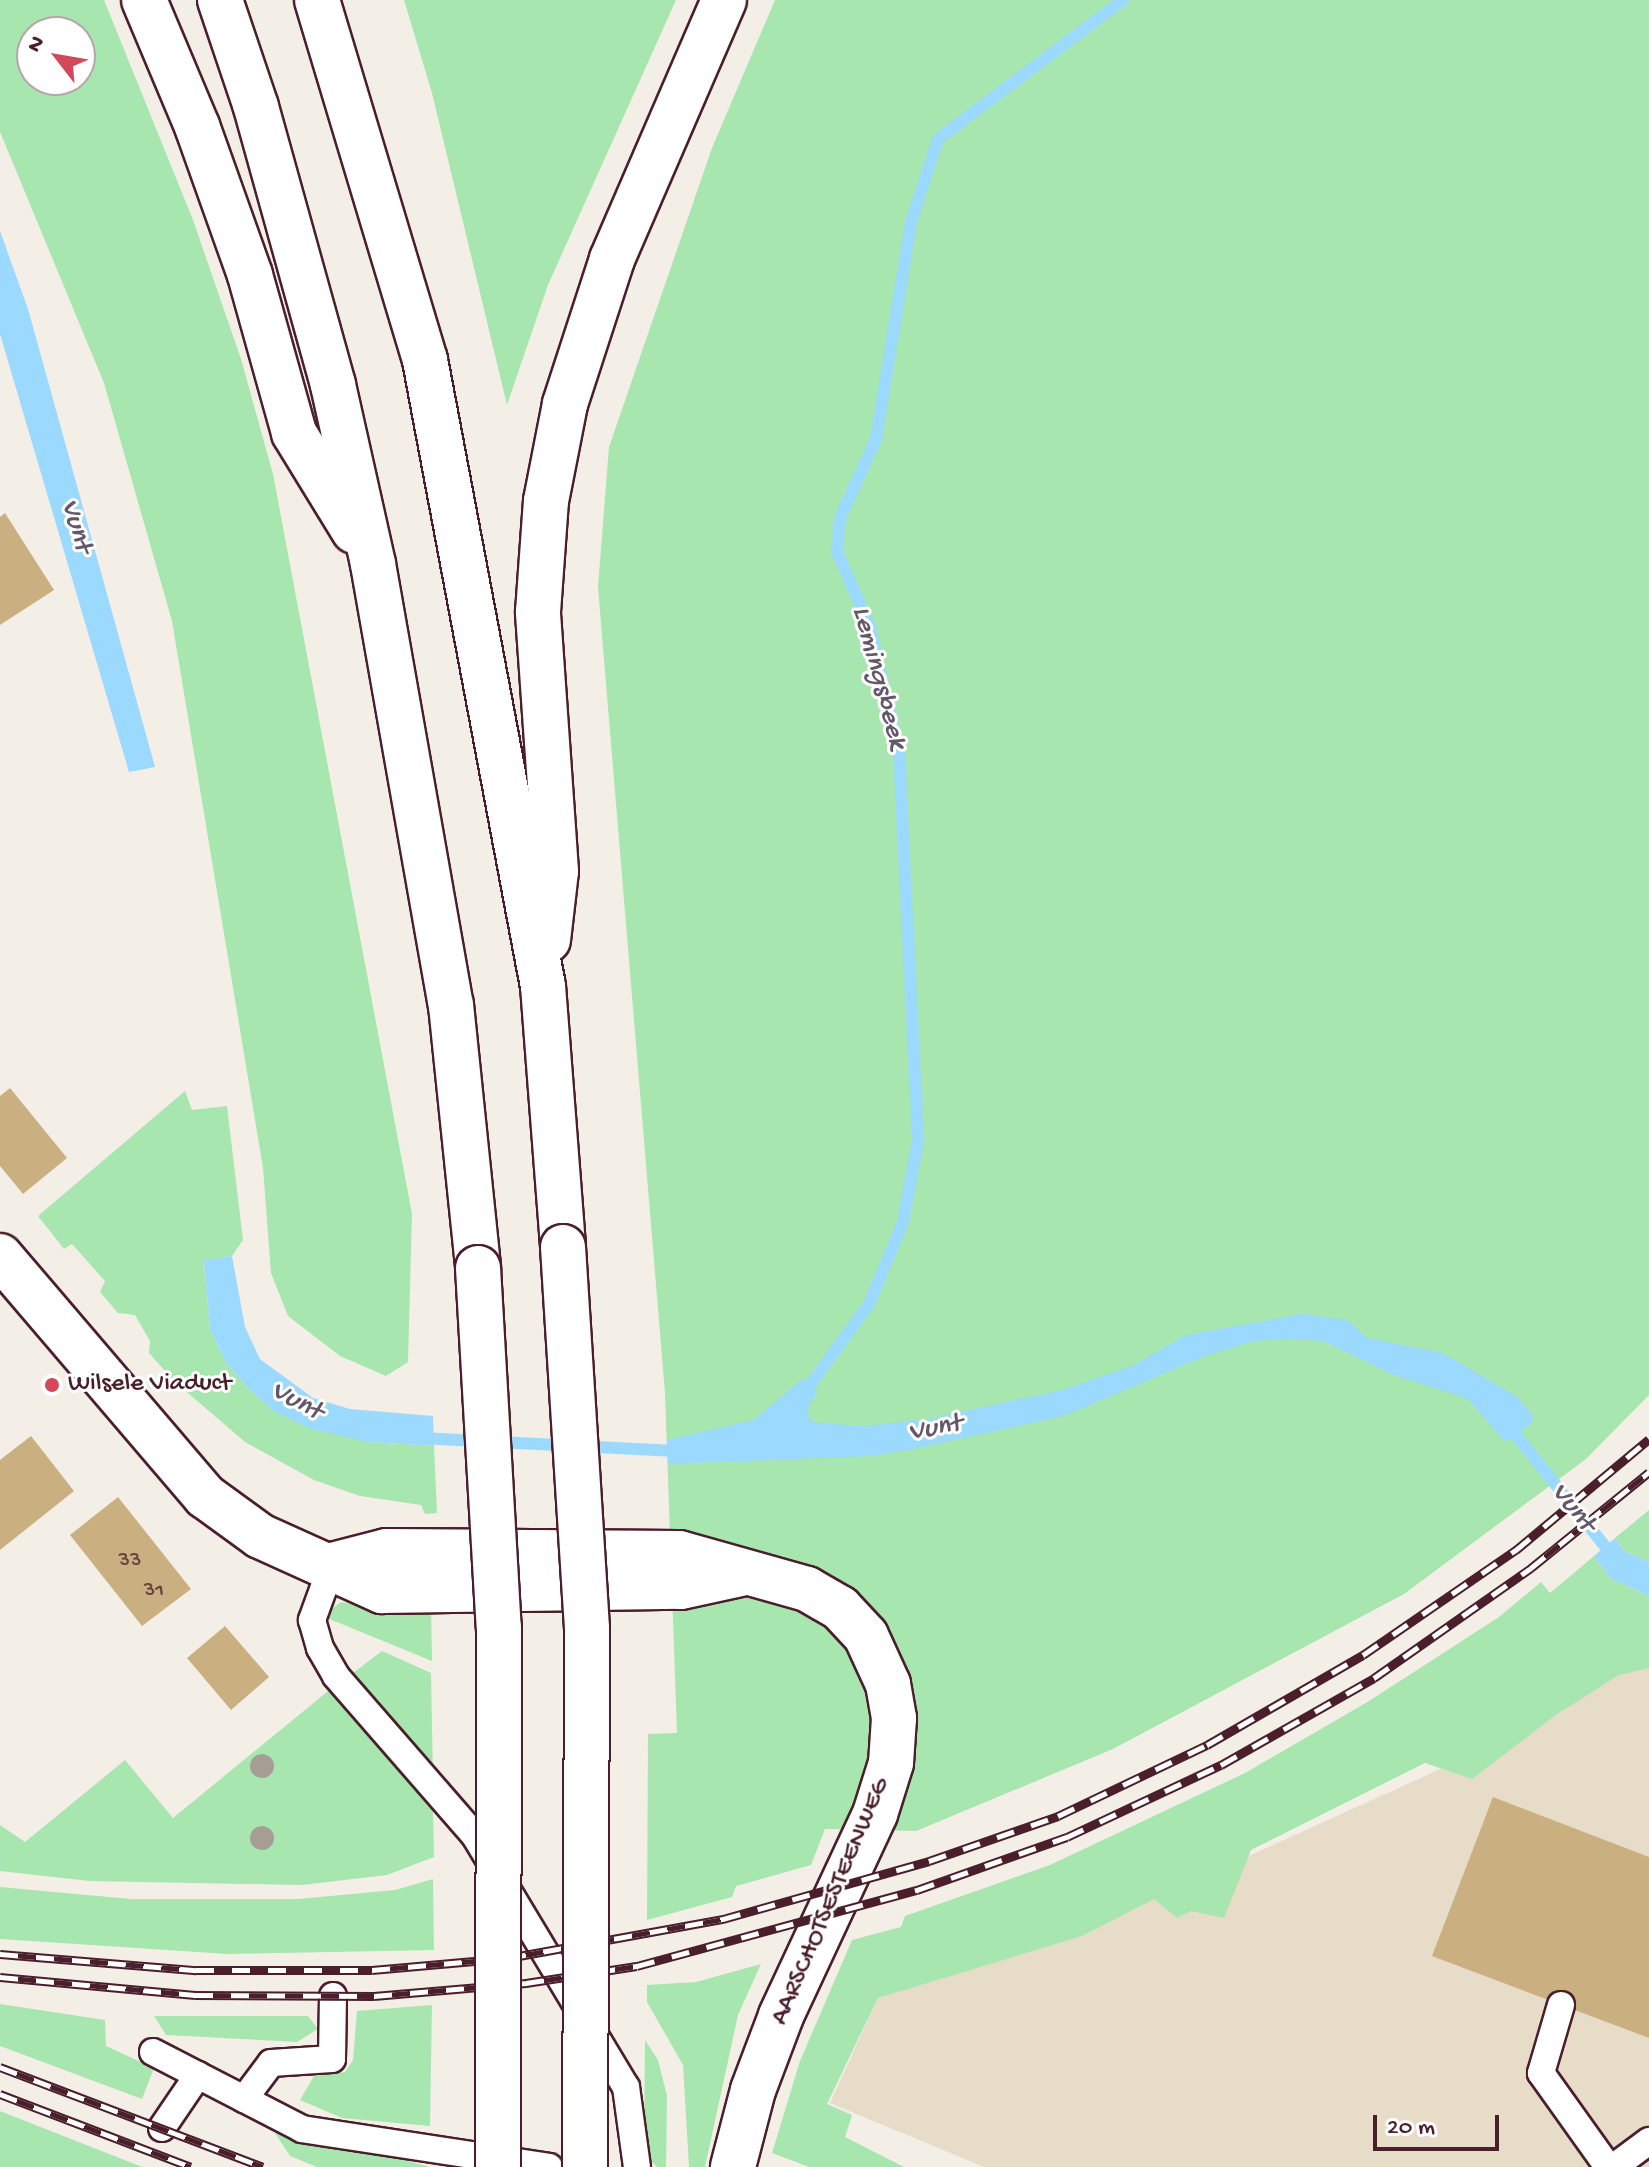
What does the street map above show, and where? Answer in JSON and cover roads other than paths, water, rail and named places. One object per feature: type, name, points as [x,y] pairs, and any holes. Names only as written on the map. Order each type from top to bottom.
[{"type":"main road","points":[[144,0],[197,126],[250,275],[294,433],[373,564]]},
{"type":"main road","points":[[220,0],[256,107],[333,385],[373,564],[451,1005],[478,1268],[499,1627],[498,2167]]},
{"type":"main road","points":[[317,0],[425,360],[543,986],[587,1628],[585,2167]]},
{"type":"main road","points":[[543,986],[556,871],[538,612],[546,501],[565,404],[612,259],[724,0]]},
{"type":"main road","points":[[0,1256],[205,1496],[260,1536],[332,1565]]},
{"type":"main road","name":"AARSCHOTSESTEENWEG","points":[[332,1565],[387,1551],[679,1553],[741,1574],[807,1589],[840,1608],[866,1636],[888,1684],[894,1718],[891,1763],[875,1814],[781,2016],[753,2090],[733,2167]]},
{"type":"lane","points":[[332,1565],[312,1620],[320,1648],[336,1676],[483,1849],[626,2087],[637,2167]]},
{"type":"lane","points":[[244,2099],[271,2063],[332,2059],[333,1996]]},
{"type":"lane","points":[[1561,2005],[1541,2073],[1608,2167]]},
{"type":"lane","points":[[153,2052],[302,2129],[549,2167]]},
{"type":"lane","points":[[162,2128],[198,2075]]},
{"type":"lane","points":[[1614,2167],[1649,2141]]},
{"type":"water","points":[[0,231],[28,309],[155,767],[129,772],[0,334]]},
{"type":"water","points":[[232,1256],[245,1327],[260,1359],[313,1398],[350,1409],[433,1416],[434,1446],[368,1442],[311,1429],[274,1411],[248,1388],[225,1361],[210,1329],[204,1260]]},
{"type":"water","points":[[1302,1314],[1348,1320],[1367,1338],[1443,1353],[1516,1396],[1532,1414],[1533,1422],[1505,1442],[1468,1399],[1391,1374],[1323,1341],[1293,1339],[1255,1341],[1208,1355],[1064,1416],[914,1449],[871,1456],[668,1464],[667,1440],[754,1420],[802,1379],[817,1391],[808,1408],[809,1419],[817,1423],[866,1426],[928,1419],[1062,1390],[1132,1366],[1186,1335]]},
{"type":"water","points":[[1615,1538],[1624,1551],[1649,1562],[1649,1596],[1610,1578],[1594,1556]]},
{"type":"waterway","name":"Lemingsbeek","points":[[800,1399],[869,1304],[903,1222],[918,1140],[899,750],[870,627],[837,551],[840,518],[876,439],[911,222],[938,139],[1123,0]]},
{"type":"waterway","name":"Vunt","points":[[1507,1424],[1615,1559]]},
{"type":"waterway","name":"Vunt","points":[[420,1438],[681,1451]]},
{"type":"railway","points":[[0,1954],[196,1970],[372,1970],[508,1958],[723,1919],[929,1861],[1058,1816],[1207,1745],[1363,1655],[1516,1550],[1649,1439]]},
{"type":"railway","points":[[0,1977],[195,1995],[374,1996],[526,1983],[637,1966],[917,1890],[1067,1837],[1221,1765],[1374,1678],[1531,1568],[1649,1472]]},
{"type":"railway","points":[[0,2067],[263,2167]]},
{"type":"railway","points":[[0,2094],[191,2167]]},
{"type":"place","name":"Wilsele Viaduct","points":[[52,1385]]}]
